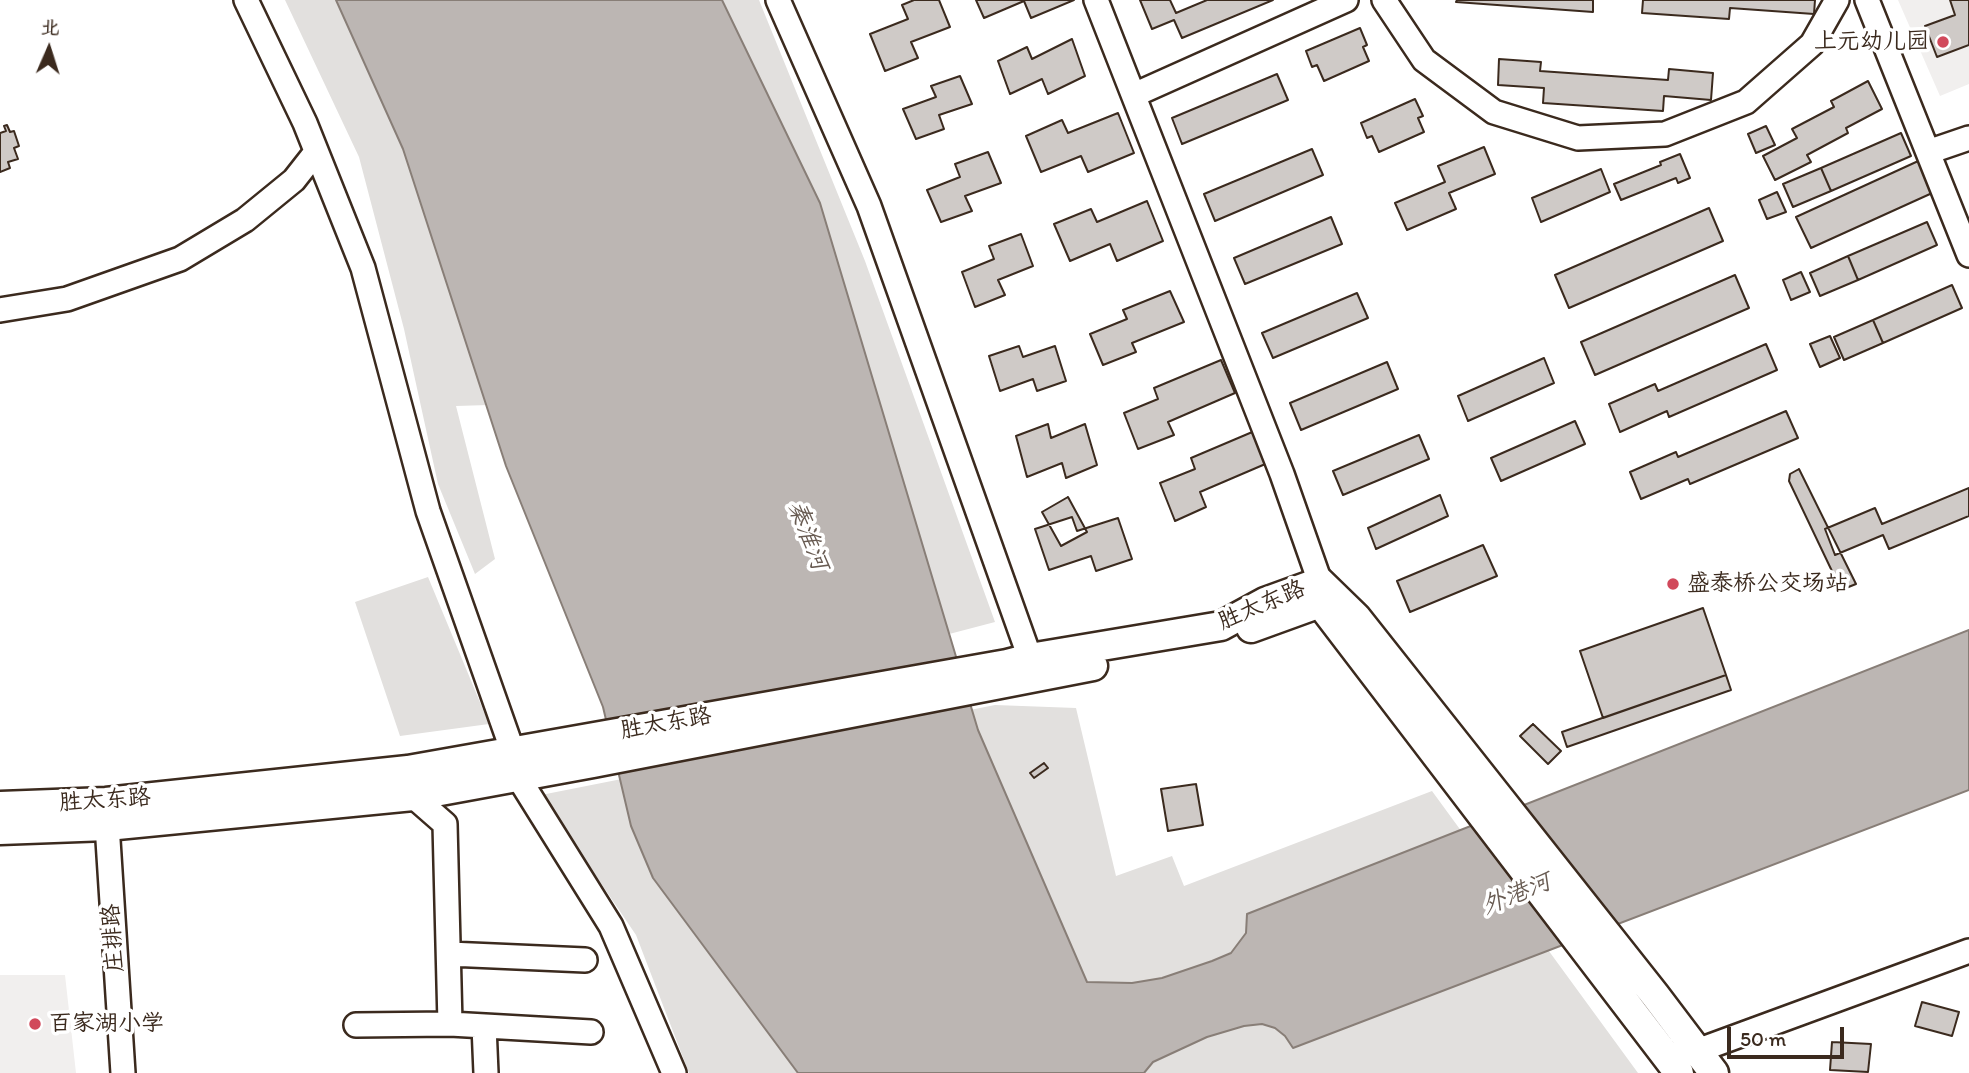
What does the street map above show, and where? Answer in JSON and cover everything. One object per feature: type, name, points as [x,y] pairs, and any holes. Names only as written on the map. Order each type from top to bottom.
[{"type":"main road","name":"胜太东路","points":[[0,806],[106,814],[413,796],[516,764],[1021,670],[1219,640],[1320,592],[1466,774],[1655,995],[1705,1062]]},
{"type":"main road","name":"胜太东路","points":[[0,831],[408,770],[516,764]]},
{"type":"main road","name":"胜太东路","points":[[1466,774],[1618,993],[1679,1073]]},
{"type":"street","points":[[246,0],[304,123],[363,268],[428,511],[516,764],[611,926],[674,1073]]},
{"type":"street","points":[[778,0],[869,206],[1021,670]]},
{"type":"street","name":"胜太东路","points":[[1096,0],[1277,462],[1320,592]]},
{"type":"street","points":[[1134,95],[1346,0]]},
{"type":"street","points":[[1384,0],[1423,60],[1494,112],[1577,138],[1665,134],[1746,102],[1812,44],[1837,0]]},
{"type":"street","points":[[1867,0],[1969,255]]},
{"type":"street","points":[[1928,152],[1969,138]]},
{"type":"street","points":[[0,310],[67,299],[180,259],[245,220],[295,180],[316,152]]},
{"type":"street","points":[[413,796],[445,824],[450,1024]]},
{"type":"street","name":"庄排路","points":[[106,814],[123,1073]]},
{"type":"street","points":[[1705,1062],[1969,951]]},
{"type":"street","points":[[449,954],[585,960]]},
{"type":"street","points":[[356,1025],[450,1024],[591,1032]]},
{"type":"street","points":[[484,1026],[486,1073]]},
{"type":"shaded area","points":[[285,0],[759,0],[865,261],[995,622],[934,638],[849,394],[456,406],[495,559],[475,574],[438,484],[404,329],[359,157]]},
{"type":"shaded area","name":"上元幼儿园","points":[[1898,0],[1969,0],[1969,84],[1940,96]]},
{"type":"shaded area","points":[[428,577],[489,724],[400,736],[355,602]]},
{"type":"shaded area","points":[[995,705],[1076,708],[1116,876],[1172,856],[1184,886],[1432,791],[1638,1073],[689,1073],[636,935],[541,795]]},
{"type":"shaded area","name":"百家湖小学","points":[[0,975],[65,975],[76,1073],[0,1073]]},
{"type":"water","points":[[336,0],[722,0],[820,203],[978,730],[1087,982],[1132,983],[1162,978],[1212,961],[1231,953],[1246,933],[1247,914],[1969,630],[1969,790],[1293,1048],[1275,1028],[1262,1024],[1244,1026],[1207,1037],[1153,1062],[1144,1073],[798,1073],[653,878],[631,826],[603,707],[506,466],[403,149]]},
{"type":"building","points":[[914,0],[939,0],[950,27],[911,42],[918,58],[885,71],[870,34],[908,19],[902,5]]},
{"type":"building","points":[[976,0],[1074,0],[1031,18],[1024,1],[984,18]]},
{"type":"building","points":[[1140,0],[1170,0],[1176,13],[1207,0],[1273,0],[1182,38],[1174,20],[1152,29]]},
{"type":"building","points":[[1593,0],[1593,12],[1456,2]]},
{"type":"building","points":[[1643,0],[1815,0],[1814,14],[1730,8],[1729,19],[1642,13]]},
{"type":"building","points":[[1950,0],[1969,0],[1969,45],[1937,57],[1925,26],[1955,15]]},
{"type":"building","points":[[1360,28],[1367,45],[1363,47],[1369,61],[1324,81],[1317,65],[1312,67],[1306,51]]},
{"type":"building","points":[[1072,39],[1085,76],[1048,94],[1042,79],[1010,94],[998,61],[1027,47],[1032,59]]},
{"type":"building","points":[[1499,59],[1541,62],[1540,71],[1668,80],[1669,69],[1713,73],[1711,100],[1664,96],[1663,111],[1543,103],[1544,88],[1498,85]]},
{"type":"building","points":[[1277,74],[1288,100],[1182,144],[1172,118]]},
{"type":"building","points":[[960,76],[972,104],[939,115],[944,129],[916,139],[903,109],[936,97],[931,86]]},
{"type":"building","points":[[1868,81],[1882,109],[1846,128],[1848,133],[1807,155],[1811,162],[1775,180],[1763,156],[1797,138],[1792,129],[1834,107],[1831,101]]},
{"type":"building","points":[[1415,99],[1423,116],[1418,118],[1424,132],[1379,152],[1372,136],[1367,138],[1361,123]]},
{"type":"building","points":[[1118,113],[1134,153],[1088,172],[1081,156],[1041,172],[1026,136],[1062,120],[1068,133]]},
{"type":"building","points":[[7,125],[10,132],[14,131],[19,146],[14,148],[18,159],[8,162],[10,168],[0,172],[0,133],[6,131],[4,126]]},
{"type":"building","points":[[1766,126],[1775,145],[1756,153],[1748,134]]},
{"type":"building","points":[[1901,133],[1911,156],[1831,191],[1821,168]]},
{"type":"building","points":[[1484,147],[1495,174],[1449,193],[1456,209],[1407,230],[1395,203],[1445,182],[1438,166]]},
{"type":"building","points":[[1312,149],[1323,175],[1215,221],[1204,194]]},
{"type":"building","points":[[988,152],[1001,183],[965,196],[972,211],[941,222],[927,190],[960,177],[955,164]]},
{"type":"building","points":[[1680,154],[1690,178],[1678,183],[1676,178],[1621,200],[1614,184],[1661,165],[1660,162]]},
{"type":"building","points":[[1927,157],[1941,189],[1811,248],[1796,217]]},
{"type":"building","points":[[1821,168],[1831,191],[1793,207],[1783,184]]},
{"type":"building","points":[[1601,169],[1610,192],[1541,222],[1532,198]]},
{"type":"building","points":[[1777,192],[1786,212],[1767,219],[1759,200]]},
{"type":"building","points":[[1147,201],[1163,241],[1117,261],[1110,244],[1070,261],[1054,224],[1091,209],[1097,222]]},
{"type":"building","points":[[1709,208],[1723,241],[1569,308],[1555,275]]},
{"type":"building","points":[[1331,217],[1342,244],[1245,284],[1234,258]]},
{"type":"building","points":[[1927,222],[1937,245],[1858,280],[1848,256]]},
{"type":"building","points":[[1021,234],[1033,266],[998,280],[1005,295],[975,307],[962,272],[994,259],[989,246]]},
{"type":"building","points":[[1848,256],[1858,280],[1820,296],[1810,273]]},
{"type":"building","points":[[1801,272],[1810,292],[1791,300],[1783,280]]},
{"type":"building","points":[[1735,275],[1749,308],[1595,375],[1581,342]]},
{"type":"building","points":[[1952,285],[1962,308],[1883,343],[1873,320]]},
{"type":"building","points":[[1170,291],[1184,322],[1132,343],[1136,352],[1103,365],[1090,334],[1127,319],[1123,310]]},
{"type":"building","points":[[1357,293],[1368,318],[1273,358],[1262,333]]},
{"type":"building","points":[[1873,320],[1883,343],[1844,360],[1834,337]]},
{"type":"building","points":[[1830,336],[1840,358],[1820,367],[1810,344]]},
{"type":"building","points":[[1766,344],[1777,370],[1669,417],[1667,411],[1620,432],[1609,404],[1655,384],[1658,391]]},
{"type":"building","points":[[1019,346],[1023,357],[1055,346],[1066,381],[1037,391],[1033,379],[1000,391],[989,356]]},
{"type":"building","points":[[1544,358],[1554,383],[1468,421],[1458,396]]},
{"type":"building","points":[[1221,360],[1235,393],[1168,422],[1174,435],[1138,449],[1124,413],[1158,399],[1154,388]]},
{"type":"building","points":[[1387,362],[1398,389],[1301,430],[1290,403]]},
{"type":"building","points":[[1786,411],[1798,438],[1690,484],[1688,479],[1641,499],[1630,472],[1676,452],[1678,457]]},
{"type":"building","points":[[1575,421],[1585,444],[1501,481],[1491,458]]},
{"type":"building","points":[[1048,424],[1051,438],[1085,424],[1097,465],[1066,478],[1062,463],[1027,477],[1016,436]]},
{"type":"building","points":[[1257,430],[1270,462],[1200,492],[1206,507],[1175,521],[1160,483],[1195,469],[1191,458]]},
{"type":"building","points":[[1419,435],[1429,459],[1343,495],[1333,471]]},
{"type":"building","points":[[1799,469],[1856,584],[1841,590],[1789,481],[1790,474]]},
{"type":"building","points":[[1969,488],[1969,516],[1889,549],[1883,535],[1835,555],[1825,529],[1875,508],[1882,524]]},
{"type":"building","points":[[1440,495],[1448,516],[1376,549],[1368,528]]},
{"type":"building","points":[[1068,497],[1087,532],[1061,546],[1042,512]]},
{"type":"building","points":[[1072,517],[1077,531],[1118,518],[1132,559],[1096,571],[1091,556],[1049,570],[1035,529]]},
{"type":"building","points":[[1483,545],[1497,576],[1410,612],[1397,581]]},
{"type":"building","points":[[1703,608],[1726,675],[1603,718],[1580,651]]},
{"type":"building","points":[[1726,675],[1731,690],[1567,747],[1562,732]]},
{"type":"building","points":[[1533,724],[1561,751],[1548,764],[1520,736]]},
{"type":"building","points":[[1044,763],[1048,768],[1034,778],[1030,773]]},
{"type":"building","points":[[1196,784],[1203,825],[1168,831],[1161,789]]},
{"type":"building","points":[[1922,1002],[1959,1012],[1952,1036],[1915,1026]]},
{"type":"building","points":[[1832,1042],[1871,1044],[1868,1072],[1830,1070]]},
{"type":"place","name":"上元幼儿园","points":[[1943,42]]},
{"type":"place","name":"盛泰桥公交场站","points":[[1673,584]]},
{"type":"place","name":"百家湖小学","points":[[35,1024]]},
{"type":"water label","name":"秦淮河","points":[[807,536]]},
{"type":"water label","name":"外港河","points":[[1517,895]]}]
